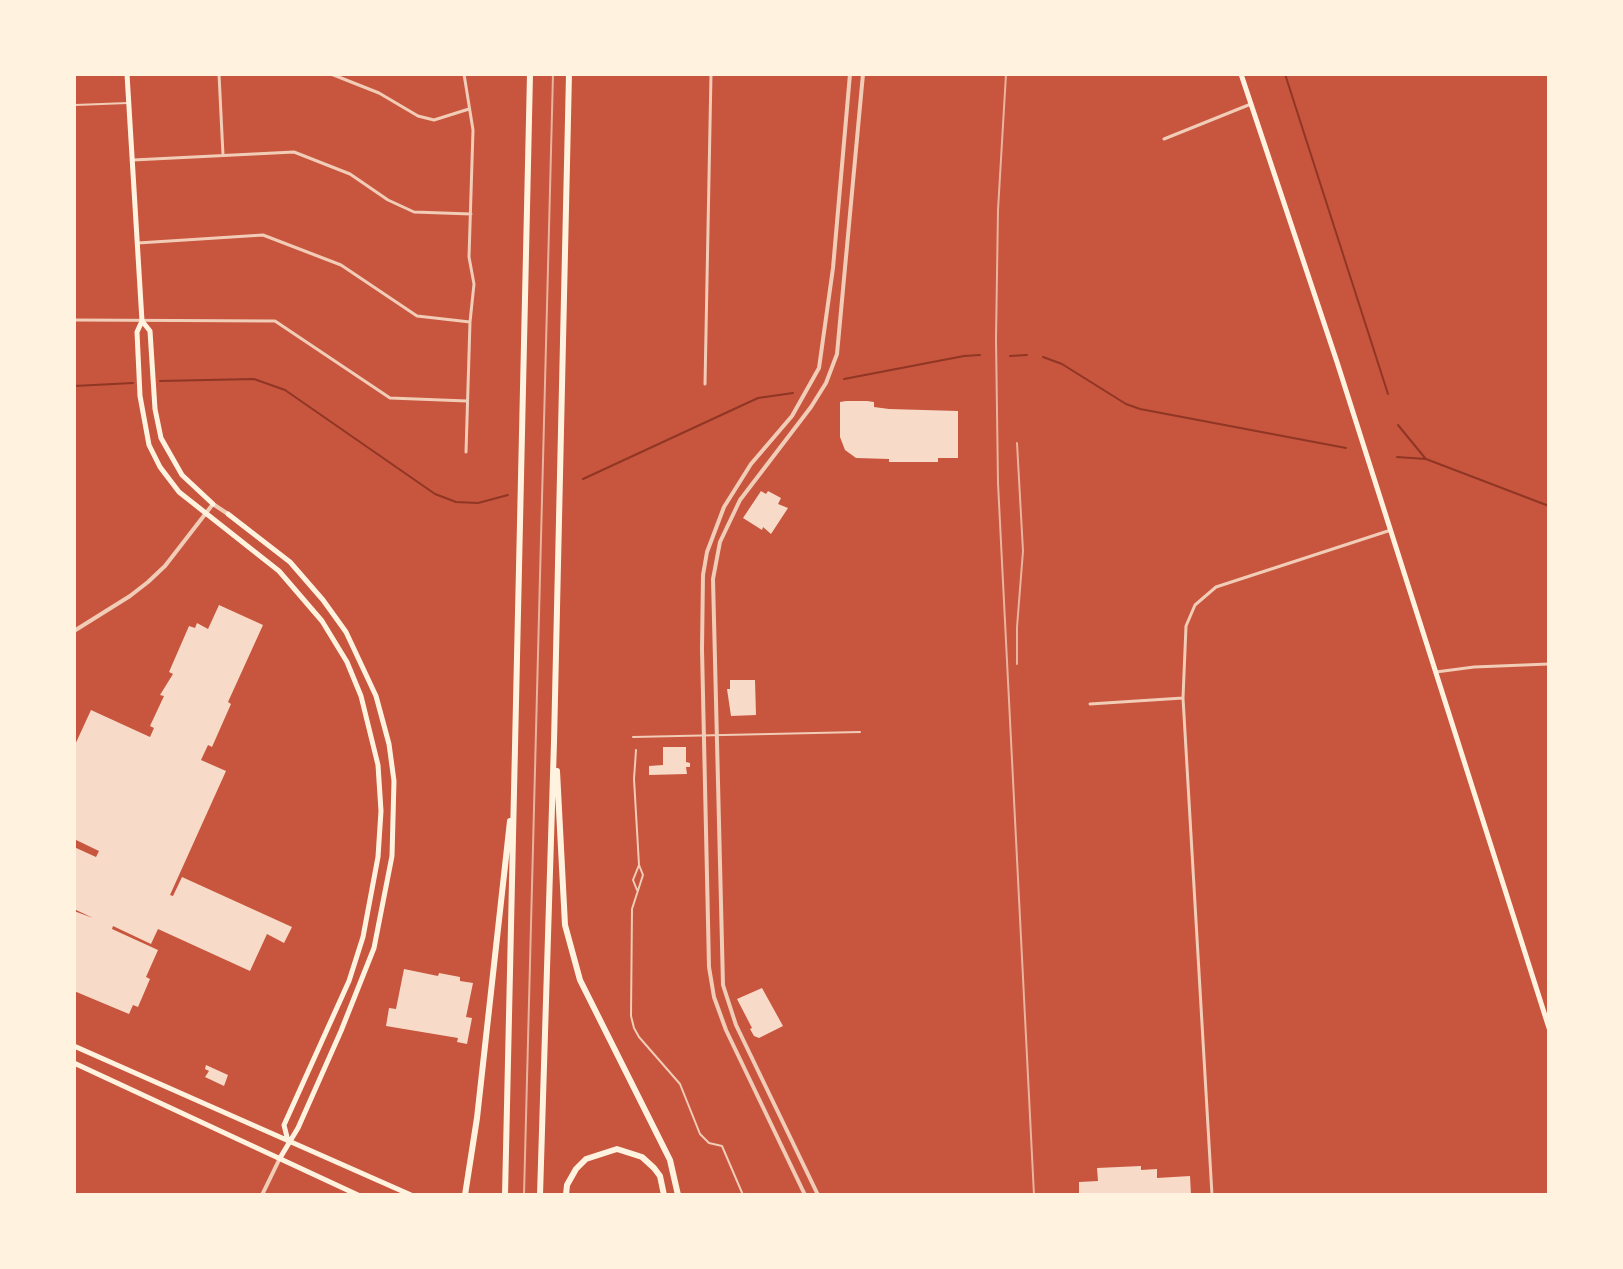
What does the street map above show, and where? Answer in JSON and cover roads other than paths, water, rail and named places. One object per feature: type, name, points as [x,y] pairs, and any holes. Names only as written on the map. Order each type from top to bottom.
[{"type":"highway","points":[[505,1195],[530,74]]},
{"type":"highway","points":[[540,1195],[569,74]]},
{"type":"highway","points":[[554,742],[565,925],[580,980],[670,1160],[678,1195]]},
{"type":"highway","points":[[465,1195],[477,1118],[514,778]]},
{"type":"highway","points":[[566,1195],[567,1185],[586,1159],[617,1149],[642,1157],[654,1168],[660,1176],[664,1195]]},
{"type":"main road","points":[[127,74],[142,321],[137,332],[140,397],[149,445],[172,484],[205,514],[271,564],[309,604],[347,662],[370,725],[381,795],[376,872],[356,962],[284,1125],[288,1141]]},
{"type":"main road","points":[[1241,74],[1391,530],[1549,1028]]},
{"type":"main road","points":[[142,321],[150,331],[155,409],[161,438],[182,475],[213,504]]},
{"type":"main road","points":[[228,514],[290,562],[329,608],[362,661],[386,731],[394,794],[390,872],[374,948],[346,1022],[298,1128],[280,1158]]},
{"type":"main road","points":[[333,1017],[346,1022]]},
{"type":"main road","points":[[74,1046],[411,1195]]},
{"type":"main road","points":[[74,1063],[358,1195]]},
{"type":"street","points":[[219,74],[223,155]]},
{"type":"street","points":[[331,74],[379,93],[418,116],[434,120],[469,109]]},
{"type":"street","points":[[464,74],[473,130],[469,257],[474,284],[466,452]]},
{"type":"street","points":[[705,384],[711,74]]},
{"type":"street","points":[[805,1195],[726,1030],[714,997],[709,967],[703,575],[707,552],[724,507],[740,479],[792,416],[819,368],[833,268],[850,74]]},
{"type":"street","points":[[818,1195],[736,1025],[723,985],[713,593],[716,555],[740,500],[811,407],[826,383],[837,354],[863,74]]},
{"type":"street","points":[[1164,139],[1251,104]]},
{"type":"street","points":[[133,160],[294,152],[350,174],[388,200],[414,212],[471,214]]},
{"type":"street","points":[[138,243],[263,235],[341,265],[417,316],[470,322]]},
{"type":"street","points":[[74,320],[275,321],[390,398],[467,401]]},
{"type":"street","points":[[74,631],[148,582],[165,566],[213,504],[228,514]]},
{"type":"street","points":[[1212,1195],[1183,698],[1186,626],[1195,605],[1216,587],[1391,530]]},
{"type":"street","points":[[1436,672],[1549,664]]},
{"type":"street","points":[[1090,704],[1183,698]]},
{"type":"street","points":[[262,1195],[280,1158]]},
{"type":"lane","points":[[74,95],[74,106],[129,103]]},
{"type":"lane","points":[[633,737],[860,732]]},
{"type":"lane","points":[[636,750],[634,779],[639,865],[643,875],[632,909],[631,1016],[639,1037],[680,1084],[700,1134],[709,1143],[722,1146],[743,1195]]},
{"type":"lane","points":[[637,890],[633,880],[639,865]]},
{"type":"waterway","points":[[1285,74],[1388,394]]},
{"type":"waterway","points":[[844,379],[980,355]]},
{"type":"waterway","points":[[1010,356],[1027,355]]},
{"type":"waterway","points":[[1043,357],[1062,364],[1126,404],[1140,409],[1346,448]]},
{"type":"waterway","points":[[160,381],[254,379],[285,390],[435,494],[456,502],[478,503],[508,495]]},
{"type":"waterway","points":[[74,386],[133,383]]},
{"type":"waterway","points":[[583,479],[758,398],[793,393]]},
{"type":"waterway","points":[[1398,425],[1425,458]]},
{"type":"waterway","points":[[1397,457],[1426,459],[1549,506]]},
{"type":"tram line","points":[[524,1195],[553,74]]},
{"type":"railway","points":[[1006,74],[998,210],[998,483],[1034,1195]]},
{"type":"railway","points":[[1017,443],[1023,551],[1017,664]]}]
